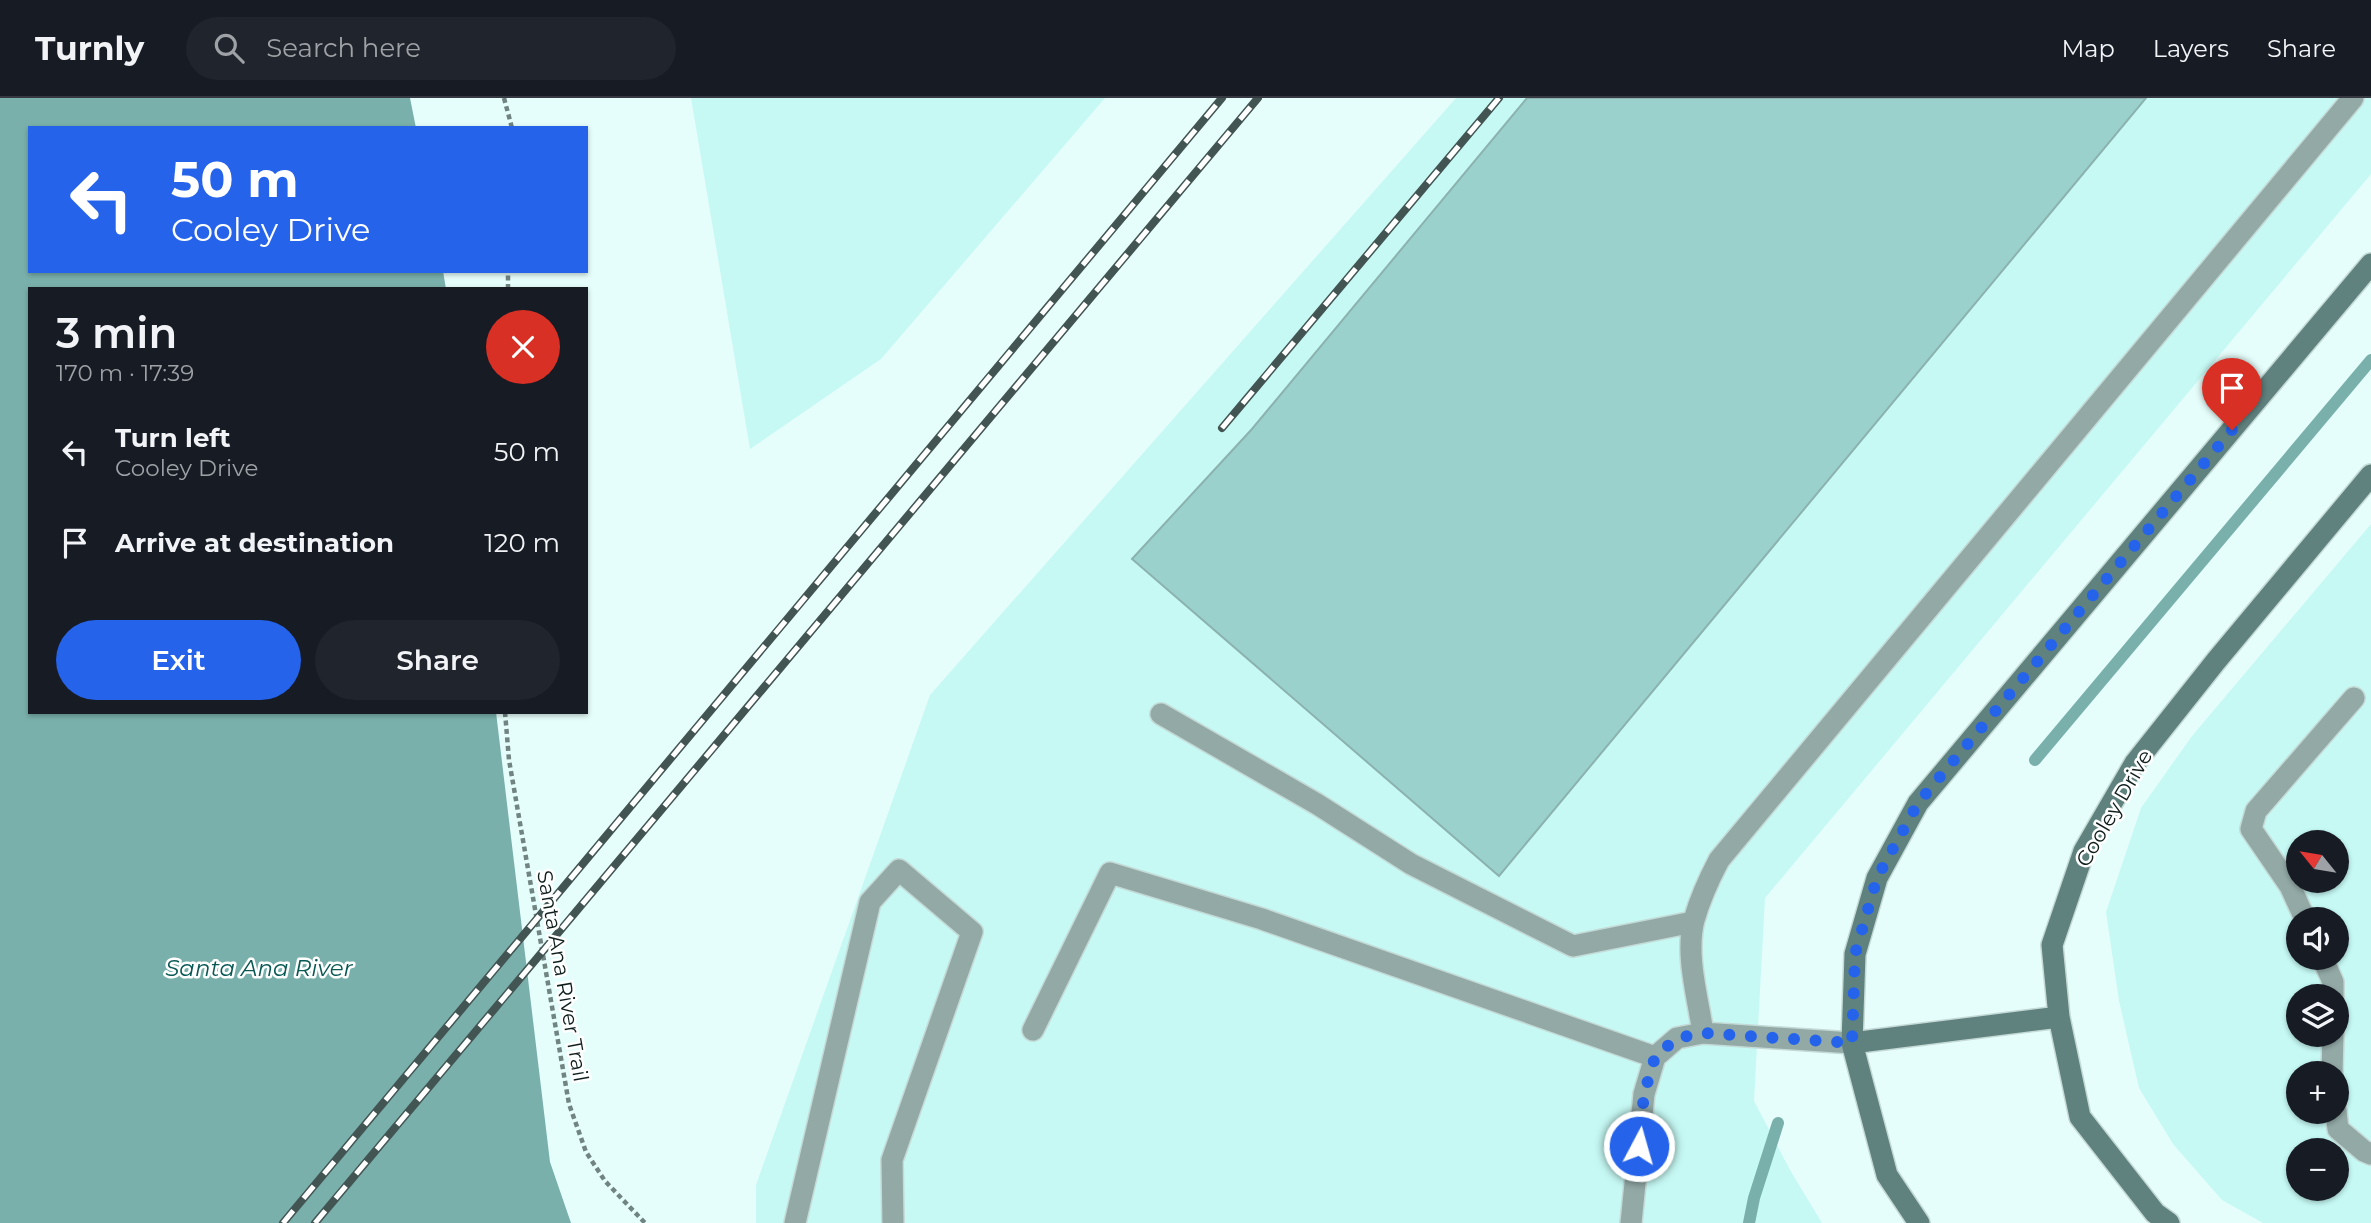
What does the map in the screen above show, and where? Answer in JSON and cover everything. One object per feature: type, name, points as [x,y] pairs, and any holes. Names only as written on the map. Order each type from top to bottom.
[{"type":"street","points":[[1919,1223],[1887,1175],[1852,1043],[1855,954],[1877,878],[1918,803],[2371,264]]},
{"type":"street","name":"Cooley Drive","points":[[2169,1223],[2155,1213],[2080,1117],[2059,1017],[2052,945],[2084,852],[2135,763],[2371,475]]},
{"type":"street","points":[[1852,1043],[2059,1017]]},
{"type":"lane","points":[[1703,1033],[1691,956],[1693,922],[1719,860],[2353,98]]},
{"type":"lane","points":[[2300,907],[2290,886],[2250,829],[2256,811],[2354,698]]},
{"type":"lane","points":[[1161,715],[1317,804],[1411,864],[1573,946],[1693,922]]},
{"type":"lane","points":[[795,1223],[870,902],[899,870],[972,932],[892,1160],[893,1223]]},
{"type":"lane","points":[[1034,1030],[1110,873],[1262,919],[1655,1057]]},
{"type":"lane","points":[[1631,1223],[1644,1094],[1655,1057],[1677,1038],[1703,1033],[1852,1043]]},
{"type":"lane","points":[[2337,1124],[2338,1129],[2371,1154]]},
{"type":"path","points":[[504,98],[511,126]]},
{"type":"path","name":"Santa Ana River Trail","points":[[505,714],[509,760],[569,1104],[586,1152],[605,1181],[645,1223]]},
{"type":"shaded area","points":[[691,98],[1105,98],[881,359],[750,449]]},
{"type":"shaded area","points":[[1456,98],[2371,98],[2371,174],[1765,898],[1754,1101],[1790,1170],[1822,1223],[756,1223],[756,1185],[930,695]]},
{"type":"shaded area","points":[[2371,524],[2371,1223],[2263,1223],[2222,1200],[2173,1144],[2139,1088],[2119,1001],[2106,912],[2141,808],[2192,736]]},
{"type":"water","name":"Santa Ana River","points":[[0,98],[410,98],[416,126],[28,126],[28,273],[443,273],[446,287],[28,287],[28,714],[496,714],[550,1162],[571,1223],[0,1223]]},
{"type":"building","points":[[1527,98],[2146,98],[1499,876],[1132,559],[1252,429]]},
{"type":"waterway","points":[[2035,760],[2371,360]]},
{"type":"waterway","points":[[1749,1223],[1754,1198],[1778,1123]]},
{"type":"railway","points":[[283,1223],[1222,98]]},
{"type":"railway","points":[[315,1223],[1258,98]]},
{"type":"railway","points":[[1222,428],[1499,98]]},
{"type":"route","points":[[1639,1146],[1644,1094],[1655,1057],[1677,1038],[1703,1033],[1852,1043],[1855,954],[1877,878],[1918,803],[2232,430]]}]
